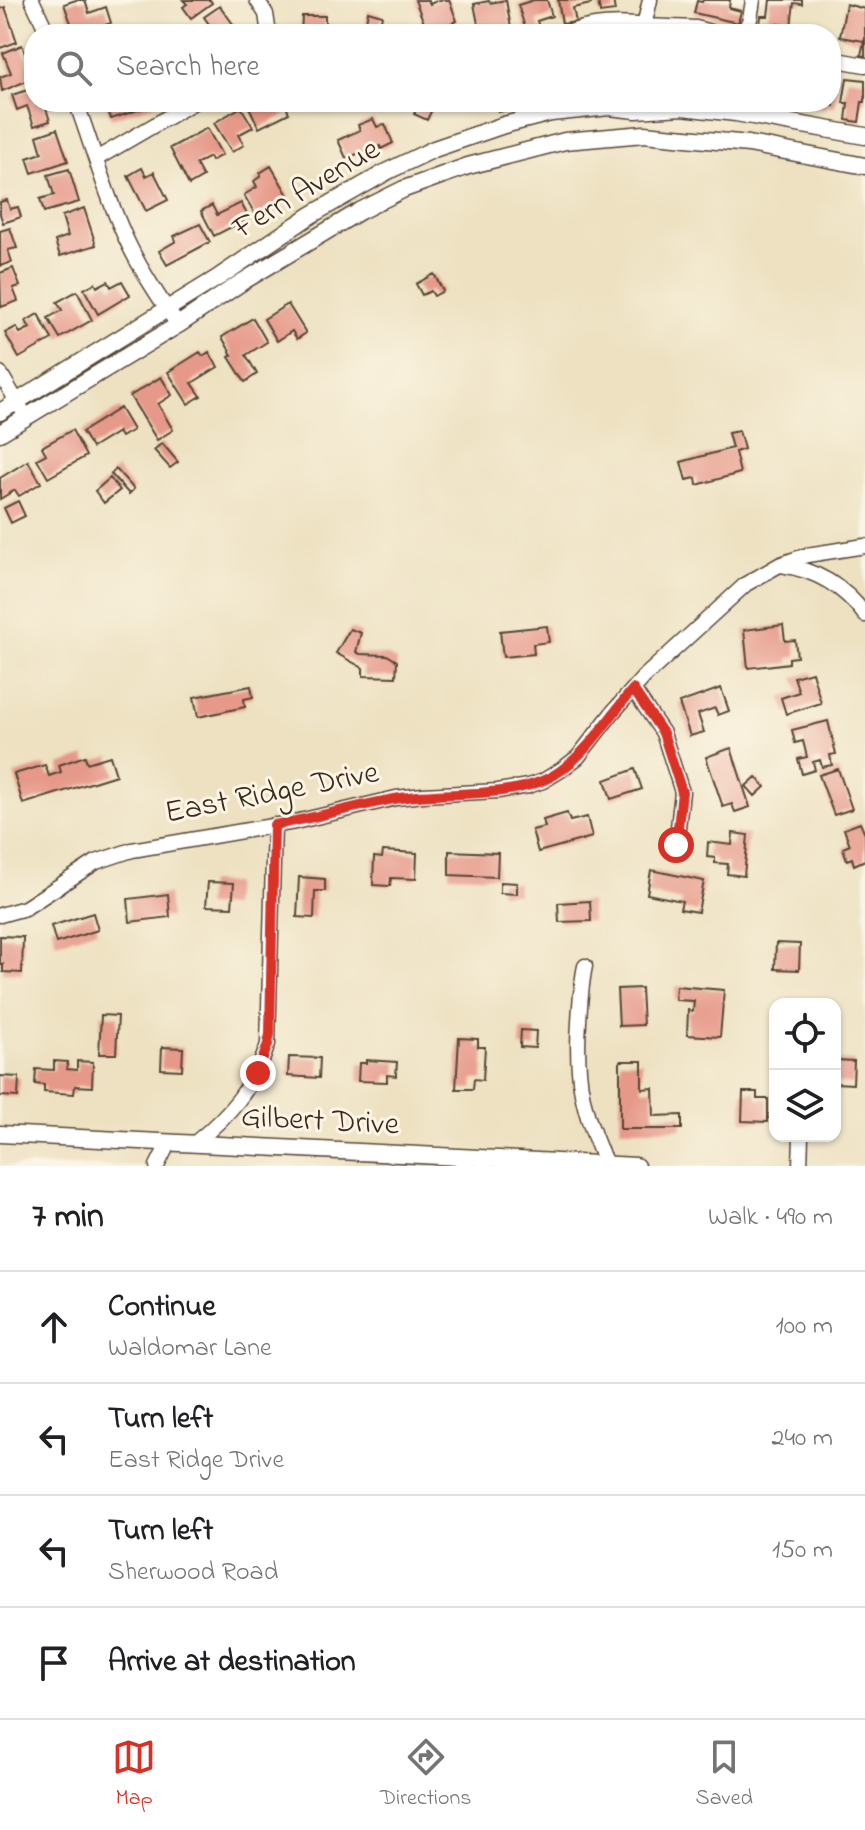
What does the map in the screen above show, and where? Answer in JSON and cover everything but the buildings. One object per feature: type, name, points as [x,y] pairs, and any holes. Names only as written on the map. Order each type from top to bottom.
[{"type":"street","points":[[32,0],[43,24]]},
{"type":"street","points":[[257,0],[266,14],[268,24]]},
{"type":"street","points":[[646,24],[650,0]]},
{"type":"street","points":[[748,24],[753,0]]},
{"type":"street","points":[[841,61],[865,65]]},
{"type":"street","points":[[80,112],[126,239],[178,325]]},
{"type":"street","points":[[96,159],[177,112]]},
{"type":"street","name":"Fern Avenue","points":[[0,412],[258,252],[311,215],[388,171],[434,149],[504,125],[561,112]]},
{"type":"street","points":[[637,112],[644,134]]},
{"type":"street","points":[[644,134],[653,112]]},
{"type":"street","name":"Fern Avenue","points":[[723,112],[865,136]]},
{"type":"street","name":"Fern Avenue","points":[[0,433],[360,211],[404,189],[468,166],[545,145],[644,134],[749,144],[865,166]]},
{"type":"street","points":[[0,373],[27,417]]},
{"type":"street","name":"East Ridge Drive","points":[[0,915],[25,908],[78,873],[108,857],[132,850],[274,825],[396,798],[498,791],[543,781],[578,757],[633,689],[746,584],[781,564],[807,555],[865,546]]},
{"type":"street","points":[[781,564],[832,582],[865,615]]},
{"type":"street","points":[[633,689],[663,733],[682,792],[676,845]]},
{"type":"street","points":[[195,1143],[227,1115],[245,1093],[262,1064],[268,1044],[274,825]]},
{"type":"street","points":[[585,966],[577,1045],[578,1073],[584,1106],[607,1165]]},
{"type":"street","name":"Gilbert Drive","points":[[0,1134],[195,1143],[406,1160],[636,1166]]},
{"type":"street","points":[[157,1166],[169,1142]]},
{"type":"street","points":[[800,1166],[801,1142]]},
{"type":"route","points":[[258,1073],[270,1034],[274,825],[396,798],[482,793],[543,781],[578,757],[633,689],[663,733],[682,792],[676,845]]}]
